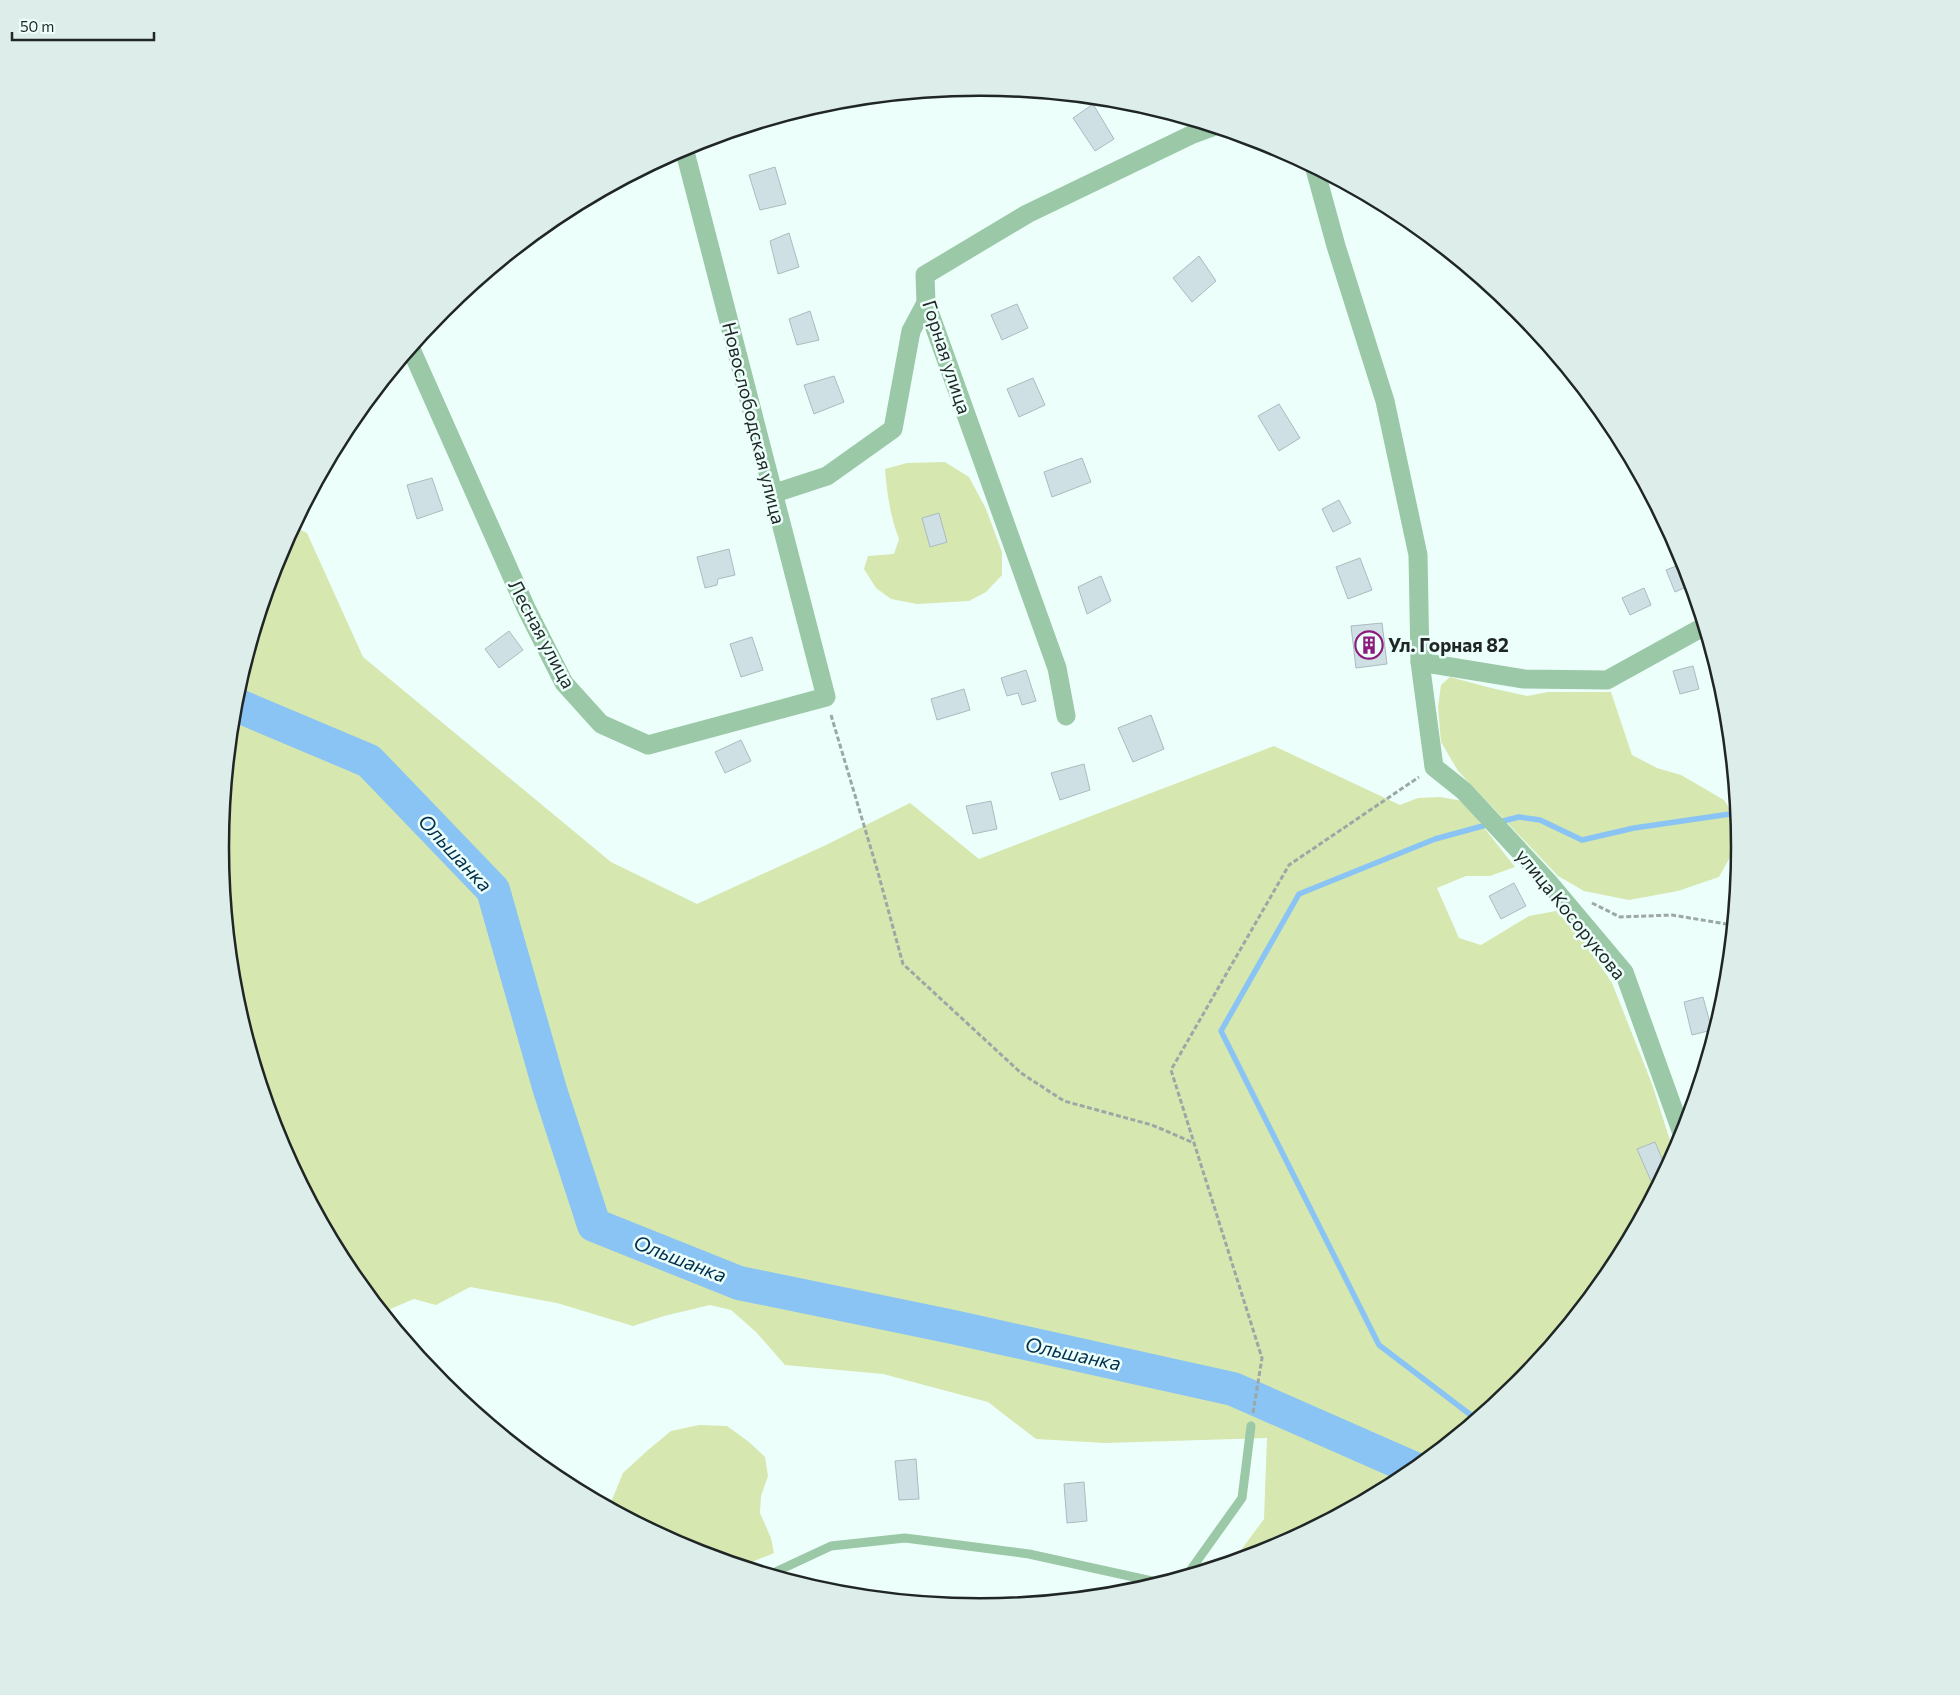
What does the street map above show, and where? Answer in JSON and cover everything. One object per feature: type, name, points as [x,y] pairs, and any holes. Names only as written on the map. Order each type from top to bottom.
[{"type":"street","name":"Горная улица","points":[[1066,716],[1057,668],[926,303],[925,275],[1027,214],[1203,130]]},
{"type":"street","name":"Новослободская улица","points":[[686,156],[826,697]]},
{"type":"street","points":[[1317,177],[1336,246],[1385,401],[1418,554],[1420,662],[1434,767]]},
{"type":"street","points":[[772,494],[827,476],[893,429],[911,331],[926,303]]},
{"type":"street","name":"Лесная улица","points":[[413,354],[526,608],[564,683],[600,724],[648,745],[826,697]]},
{"type":"street","points":[[1420,662],[1524,679],[1606,680],[1698,629]]},
{"type":"street","name":"улица Косорукова","points":[[1434,767],[1464,791],[1550,884],[1624,972],[1678,1123]]},
{"type":"lane","points":[[1192,1568],[1242,1498],[1251,1426]]},
{"type":"lane","points":[[778,1571],[831,1546],[905,1538],[1029,1554],[1146,1580]]},
{"type":"path","points":[[826,697],[903,964],[1020,1073],[1064,1101],[1152,1125],[1195,1144]]},
{"type":"path","points":[[1251,1426],[1262,1358],[1171,1070],[1289,865],[1434,767]]},
{"type":"path","points":[[1585,900],[1620,917],[1672,915],[1727,924]]},
{"type":"green space","points":[[945,462],[969,477],[986,509],[1002,552],[1002,575],[986,592],[969,601],[917,604],[891,599],[876,588],[864,569],[868,556],[894,554],[899,539],[889,504],[885,469],[907,463]]},
{"type":"green space","points":[[300,530],[307,533],[363,657],[611,862],[697,904],[826,845],[910,803],[979,859],[1274,746],[1400,805],[1418,798],[1440,797],[1463,801],[1515,867],[1490,876],[1466,876],[1437,888],[1459,938],[1481,945],[1529,916],[1556,911],[1583,940],[1612,983],[1652,1084],[1671,1143],[1654,1180],[1631,1223],[1605,1265],[1545,1343],[1511,1379],[1437,1444],[1397,1472],[1356,1498],[1312,1521],[1267,1542],[1239,1552],[1264,1519],[1267,1438],[1105,1443],[1036,1439],[988,1402],[883,1374],[785,1365],[756,1332],[731,1310],[710,1305],[633,1326],[557,1303],[470,1287],[436,1305],[414,1299],[388,1310],[355,1265],[329,1223],[306,1180],[286,1135],[254,1042],[235,946],[230,897],[229,848],[230,798],[235,749],[254,653],[269,606]]},
{"type":"green space","points":[[1450,677],[1527,696],[1548,692],[1611,692],[1632,755],[1657,768],[1681,775],[1724,800],[1730,810],[1731,856],[1719,877],[1678,891],[1629,900],[1584,891],[1558,876],[1458,771],[1441,742],[1438,707],[1441,685]]},
{"type":"green space","points":[[699,1425],[727,1426],[749,1442],[765,1457],[768,1476],[761,1496],[760,1513],[771,1538],[774,1553],[751,1562],[739,1559],[693,1542],[611,1502],[623,1473],[671,1431]]},
{"type":"building","points":[[1091,105],[1094,106],[1114,139],[1095,151],[1073,118]]},
{"type":"building","points":[[775,167],[786,204],[760,210],[749,175]]},
{"type":"building","points":[[789,233],[799,267],[778,274],[770,241]]},
{"type":"building","points":[[1199,256],[1216,281],[1192,302],[1173,278]]},
{"type":"building","points":[[1017,304],[1028,328],[1002,340],[991,315]]},
{"type":"building","points":[[810,311],[819,340],[797,345],[789,319]]},
{"type":"building","points":[[834,376],[844,402],[814,414],[804,385]]},
{"type":"building","points":[[1033,378],[1045,405],[1019,417],[1007,389]]},
{"type":"building","points":[[1279,404],[1300,438],[1279,451],[1258,416]]},
{"type":"building","points":[[1082,458],[1091,482],[1052,497],[1044,472]]},
{"type":"building","points":[[432,478],[443,510],[417,519],[407,485]]},
{"type":"building","points":[[1339,500],[1351,523],[1333,532],[1322,509]]},
{"type":"building","points":[[939,513],[947,542],[930,547],[922,518]]},
{"type":"building","points":[[729,549],[735,575],[718,579],[717,585],[705,588],[697,557]]},
{"type":"building","points":[[1360,558],[1372,590],[1348,599],[1336,567]]},
{"type":"building","points":[[1676,566],[1684,588],[1675,592],[1666,570]]},
{"type":"building","points":[[1101,576],[1111,601],[1087,614],[1078,587]]},
{"type":"building","points":[[1644,588],[1651,605],[1630,615],[1622,598]]},
{"type":"building","name":"Ул. Горная 82","points":[[1382,623],[1387,664],[1356,668],[1351,626]]},
{"type":"building","points":[[509,631],[523,650],[499,668],[485,649]]},
{"type":"building","points":[[752,637],[763,670],[741,677],[730,644]]},
{"type":"building","points":[[1693,666],[1699,689],[1680,694],[1673,671]]},
{"type":"building","points":[[1026,670],[1036,701],[1022,705],[1018,693],[1007,696],[1001,678]]},
{"type":"building","points":[[964,689],[970,710],[937,720],[931,699]]},
{"type":"building","points":[[1151,715],[1164,749],[1133,762],[1118,728]]},
{"type":"building","points":[[741,740],[751,761],[725,773],[715,752]]},
{"type":"building","points":[[1084,764],[1090,790],[1060,800],[1051,773]]},
{"type":"building","points":[[991,801],[997,829],[973,834],[966,806]]},
{"type":"building","points":[[1514,883],[1526,906],[1501,919],[1489,896]]},
{"type":"building","points":[[1703,997],[1710,1024],[1709,1031],[1692,1035],[1684,1002]]},
{"type":"building","points":[[1655,1142],[1663,1160],[1654,1180],[1651,1181],[1637,1149]]},
{"type":"building","points":[[916,1459],[919,1499],[899,1500],[895,1461]]},
{"type":"building","points":[[1084,1482],[1087,1521],[1067,1523],[1064,1484]]},
{"type":"waterway","name":"Ольшанка","points":[[242,707],[369,761],[493,890],[550,1090],[594,1225],[739,1283],[953,1327],[1233,1389],[1407,1465]]},
{"type":"waterway","points":[[1499,822],[1519,817],[1540,820],[1582,840],[1634,828],[1730,814]]},
{"type":"waterway","points":[[1471,1415],[1379,1345],[1221,1031],[1299,894],[1435,839],[1490,824]]},
{"type":"place","name":"Ул. Горная 82","points":[[1369,645]]}]
